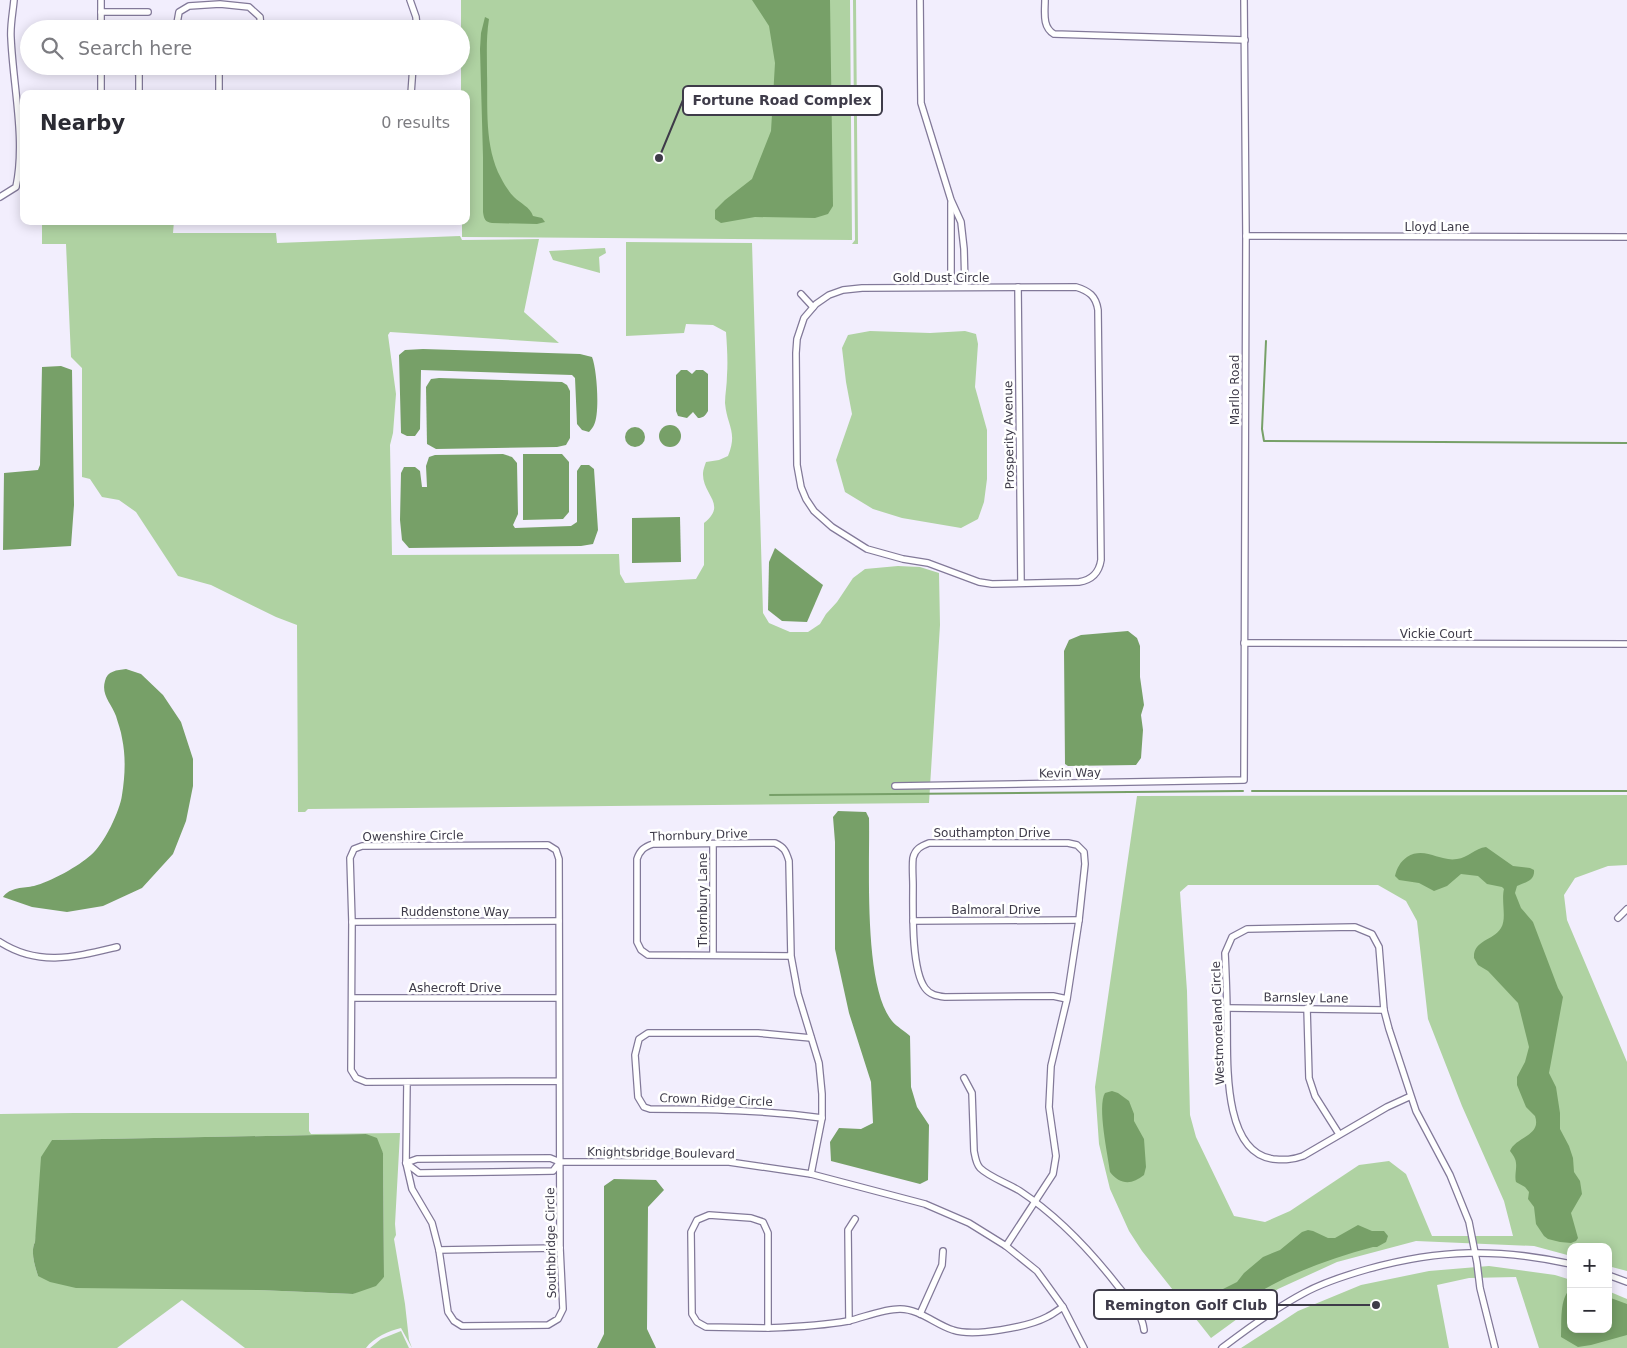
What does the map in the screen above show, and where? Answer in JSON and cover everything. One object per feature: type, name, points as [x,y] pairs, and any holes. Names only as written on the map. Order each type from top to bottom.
[{"type":"street","points":[[0,196],[16,187],[19,173],[19,140],[11,36],[14,0]]},
{"type":"street","points":[[100,0],[100,20]]},
{"type":"street","points":[[410,0],[416,20]]},
{"type":"street","points":[[920,0],[921,103],[951,200],[961,222],[965,288]]},
{"type":"street","points":[[1045,0],[1047,26],[1054,34],[1245,40]]},
{"type":"street","name":"Marllo Road","points":[[1244,0],[1246,236],[1244,780]]},
{"type":"street","points":[[178,20],[179,12],[189,6],[220,2],[249,6],[260,17],[260,20]]},
{"type":"street","points":[[100,12],[148,12]]},
{"type":"street","points":[[101,75],[102,90]]},
{"type":"street","points":[[139,75],[140,90]]},
{"type":"street","points":[[219,75],[219,90]]},
{"type":"street","points":[[411,90],[412,75]]},
{"type":"street","points":[[951,200],[951,288]]},
{"type":"street","name":"Lloyd Lane","points":[[1246,236],[1627,238]]},
{"type":"street","name":"Prosperity Avenue","points":[[1018,287],[1021,583]]},
{"type":"street","name":"Gold Dust Circle","points":[[1076,287],[1094,296],[1097,303],[1098,319],[1100,567],[1092,578],[1080,582],[979,582],[939,566],[894,558],[867,549],[832,527],[814,510],[801,487],[797,465],[796,353],[804,318],[813,307],[830,295],[852,288],[965,288],[1076,287]]},
{"type":"street","points":[[801,294],[813,307]]},
{"type":"street","name":"Vickie Court","points":[[1244,643],[1627,644]]},
{"type":"street","name":"Kevin Way","points":[[895,786],[1244,780]]},
{"type":"street","name":"Southampton Drive","points":[[1006,1246],[1054,1174],[1056,1156],[1049,1106],[1051,1066],[1067,999],[1086,864],[1084,852],[1077,845],[1068,843],[929,843],[920,847],[913,858],[913,921],[916,958],[923,986],[934,995],[945,997],[1052,996],[1067,999]]},
{"type":"street","name":"Thornbury Drive","points":[[791,956],[648,955],[641,950],[637,942],[637,859],[640,851],[653,844],[774,844],[781,846],[786,851],[789,860],[791,956],[798,994],[819,1063],[822,1094],[822,1118],[811,1174]]},
{"type":"street","name":"Thornbury Lane","points":[[712,844],[713,955]]},
{"type":"street","name":"Owenshire Circle","points":[[559,1081],[366,1082],[356,1078],[351,1070],[352,922],[350,858],[354,848],[362,846],[548,845],[556,850],[559,859],[560,1162]]},
{"type":"street","points":[[1618,918],[1627,909]]},
{"type":"street","name":"Balmoral Drive","points":[[913,921],[1079,920]]},
{"type":"street","name":"Ruddenstone Way","points":[[352,922],[558,921]]},
{"type":"street","name":"Westmoreland Circle","points":[[1410,1096],[1291,1161],[1266,1158],[1248,1146],[1238,1129],[1232,1104],[1228,1066],[1225,953],[1232,937],[1247,929],[1355,927],[1372,934],[1379,947],[1384,1010],[1410,1096],[1424,1128],[1456,1189],[1469,1222],[1480,1288],[1495,1348]]},
{"type":"street","points":[[0,942],[24,954],[63,958],[117,946]]},
{"type":"street","name":"Ashecroft Drive","points":[[352,998],[559,998]]},
{"type":"street","name":"Barnsley Lane","points":[[1227,1008],[1384,1010]]},
{"type":"street","points":[[1307,1008],[1309,1078],[1315,1096],[1339,1134]]},
{"type":"street","name":"Crown Ridge Circle","points":[[811,1038],[758,1033],[648,1033],[639,1038],[636,1046],[638,1097],[644,1107],[650,1108],[735,1109],[785,1112],[822,1118]]},
{"type":"street","points":[[964,1078],[972,1093],[974,1151],[975,1160],[980,1168],[1020,1191],[1065,1225],[1084,1244],[1133,1305],[1143,1320],[1144,1330]]},
{"type":"street","name":"Southbridge Circle","points":[[407,1082],[406,1163],[412,1189],[432,1223],[439,1250],[448,1312],[454,1321],[462,1326],[548,1325],[558,1319],[563,1309],[560,1248],[560,1162]]},
{"type":"street","name":"Knightsbridge Boulevard","points":[[406,1163],[417,1159],[550,1158],[560,1162],[730,1162],[811,1174],[925,1204],[969,1223],[1006,1246],[1037,1271],[1063,1306],[1084,1348]]},
{"type":"street","points":[[481,1159],[481,1172]]},
{"type":"street","name":"Knightsbridge Boulevard","points":[[406,1163],[420,1173],[553,1171],[560,1162]]},
{"type":"street","points":[[768,1328],[768,1233],[763,1222],[752,1218],[709,1215],[697,1220],[691,1232],[692,1314],[696,1322],[706,1327],[768,1328],[812,1326],[849,1321],[888,1310],[909,1310],[952,1330],[976,1333],[1016,1327],[1046,1318],[1063,1306]]},
{"type":"street","points":[[849,1321],[848,1230],[855,1219]]},
{"type":"street","points":[[439,1250],[560,1248]]},
{"type":"street","points":[[920,1314],[942,1265],[943,1252]]},
{"type":"street","points":[[1222,1348],[1305,1292],[1352,1274],[1417,1258],[1474,1252],[1538,1257],[1567,1263]]},
{"type":"street","points":[[1612,1276],[1627,1282]]},
{"type":"shaded area","points":[[461,0],[850,0],[852,240],[462,237],[462,225],[470,225],[470,90],[461,90],[461,75],[470,75],[470,20],[461,20]]},
{"type":"shaded area","points":[[752,0],[830,0],[833,206],[828,214],[815,218],[755,217],[721,223],[715,219],[715,210],[752,179],[771,131],[775,63],[769,26]]},
{"type":"shaded area","points":[[853,0],[856,0],[858,244],[852,244],[855,240]]},
{"type":"shaded area","points":[[485,17],[489,19],[487,33],[487,113],[492,153],[501,178],[510,193],[533,216],[542,218],[545,222],[537,224],[492,223],[486,221],[484,217],[480,49]]},
{"type":"shaded area","points":[[42,225],[174,225],[173,233],[276,233],[277,243],[460,236],[462,240],[539,239],[524,312],[559,343],[390,332],[388,335],[396,394],[393,433],[390,445],[392,555],[619,554],[620,574],[625,583],[696,579],[704,565],[704,523],[714,510],[712,499],[704,481],[704,469],[706,462],[728,456],[732,441],[725,403],[727,379],[726,332],[713,325],[686,324],[684,333],[626,336],[626,242],[752,243],[763,613],[769,623],[790,632],[808,632],[820,624],[853,578],[865,569],[898,566],[920,567],[939,573],[940,625],[929,803],[308,809],[305,812],[298,812],[297,625],[276,617],[211,585],[178,576],[136,512],[119,500],[102,497],[90,479],[82,477],[82,368],[71,357],[66,244],[42,244]]},
{"type":"shaded area","points":[[605,248],[606,253],[599,257],[600,273],[553,260],[549,251]]},
{"type":"shaded area","points":[[870,331],[930,333],[965,331],[976,334],[978,344],[975,387],[987,430],[987,479],[984,502],[978,519],[961,528],[902,518],[873,509],[845,492],[836,460],[852,414],[842,348],[848,335]]},
{"type":"shaded area","points":[[405,350],[580,354],[592,357],[597,391],[597,411],[594,425],[589,432],[582,430],[577,424],[575,378],[572,375],[421,370],[420,429],[415,436],[407,436],[401,433],[399,355]]},
{"type":"shaded area","points":[[61,366],[72,370],[74,505],[71,546],[3,550],[4,473],[38,470],[40,465],[42,367]]},
{"type":"shaded area","points":[[681,370],[687,370],[692,374],[696,370],[703,370],[708,374],[708,411],[703,417],[698,418],[693,412],[687,418],[678,416],[676,411],[676,375]]},
{"type":"shaded area","points":[[431,379],[562,382],[567,385],[570,391],[570,438],[566,445],[557,447],[436,449],[427,444],[426,387]]},
{"type":"shaded area","points":[[670,425],[678,428],[681,436],[678,444],[670,447],[662,444],[659,436],[662,428]]},
{"type":"shaded area","points":[[635,427],[642,430],[645,437],[642,444],[635,447],[628,444],[625,437],[628,430]]},
{"type":"shaded area","points":[[503,454],[512,457],[517,463],[518,514],[513,525],[515,528],[571,526],[577,522],[577,471],[581,465],[589,465],[594,469],[598,530],[593,544],[581,546],[409,548],[402,540],[400,520],[401,473],[404,467],[415,467],[420,471],[422,487],[427,487],[426,466],[429,457],[435,455]]},
{"type":"shaded area","points":[[523,454],[562,454],[569,462],[569,512],[563,519],[523,520]]},
{"type":"shaded area","points":[[680,517],[681,562],[632,563],[632,518]]},
{"type":"shaded area","points":[[775,548],[823,585],[807,622],[782,621],[768,610],[769,562]]},
{"type":"shaded area","points":[[1128,631],[1137,638],[1140,646],[1140,677],[1144,705],[1141,715],[1143,730],[1141,758],[1136,765],[1068,766],[1065,764],[1064,651],[1069,640],[1081,635]]},
{"type":"shaded area","points":[[126,669],[141,674],[163,695],[181,722],[193,759],[193,786],[186,821],[173,854],[142,888],[103,906],[67,912],[32,907],[3,897],[9,891],[48,881],[79,864],[96,850],[111,827],[121,802],[125,759],[116,716],[105,695],[104,686],[106,678],[110,673]]},
{"type":"shaded area","points":[[1627,795],[1627,865],[1608,866],[1575,878],[1564,895],[1567,920],[1627,1062],[1627,1271],[1612,1267],[1612,1243],[1567,1243],[1567,1255],[1534,1246],[1416,1241],[1337,1262],[1278,1289],[1211,1338],[1142,1251],[1129,1231],[1110,1189],[1099,1144],[1095,1087],[1137,796]],"holes":[[[1188,885],[1378,885],[1406,901],[1417,921],[1428,1019],[1462,1106],[1504,1201],[1513,1236],[1432,1236],[1406,1174],[1389,1161],[1359,1165],[1290,1211],[1265,1222],[1234,1216],[1196,1137],[1190,1115],[1187,991],[1180,892]]]},
{"type":"shaded area","points":[[838,811],[866,812],[869,818],[870,924],[876,981],[883,1004],[892,1021],[910,1036],[911,1087],[917,1107],[929,1125],[928,1180],[920,1184],[831,1161],[830,1142],[839,1128],[861,1129],[873,1123],[871,1082],[849,1013],[835,949],[835,842],[833,817]]},
{"type":"shaded area","points":[[1486,847],[1513,866],[1534,870],[1533,877],[1517,886],[1515,893],[1521,908],[1533,922],[1563,997],[1549,1073],[1556,1087],[1560,1113],[1560,1129],[1569,1146],[1573,1158],[1574,1172],[1580,1181],[1582,1194],[1571,1213],[1578,1238],[1571,1243],[1548,1239],[1536,1224],[1534,1207],[1528,1199],[1529,1192],[1525,1187],[1516,1182],[1516,1162],[1510,1151],[1517,1142],[1535,1128],[1536,1123],[1535,1116],[1526,1107],[1517,1085],[1517,1077],[1525,1062],[1529,1047],[1518,1003],[1488,971],[1478,965],[1474,958],[1480,944],[1498,932],[1503,924],[1504,889],[1487,884],[1478,876],[1461,874],[1447,886],[1434,891],[1419,883],[1399,880],[1395,876],[1402,861],[1414,854],[1420,853],[1457,859],[1465,857],[1478,849]]},
{"type":"shaded area","points":[[1112,1091],[1129,1101],[1134,1114],[1134,1121],[1144,1139],[1146,1167],[1144,1175],[1131,1182],[1122,1181],[1110,1172],[1102,1108],[1105,1093]]},
{"type":"shaded area","points":[[309,1113],[309,1131],[311,1134],[400,1133],[396,1235],[394,1239],[409,1340],[412,1348],[401,1328],[382,1335],[366,1348],[245,1348],[182,1300],[117,1348],[0,1348],[0,1114]],"holes":[[[366,1134],[383,1153],[384,1277],[353,1294],[38,1276],[33,1250],[52,1140]]]},
{"type":"shaded area","points":[[366,1134],[377,1138],[383,1153],[384,1277],[376,1286],[353,1294],[258,1290],[76,1288],[50,1282],[38,1276],[33,1250],[41,1157],[52,1140]]},
{"type":"shaded area","points":[[614,1179],[656,1180],[664,1190],[648,1207],[647,1329],[656,1348],[597,1348],[604,1334],[604,1186]]},
{"type":"shaded area","points":[[1358,1225],[1372,1231],[1384,1231],[1388,1236],[1386,1242],[1377,1247],[1302,1270],[1269,1286],[1238,1306],[1221,1301],[1218,1296],[1219,1291],[1237,1282],[1244,1273],[1263,1257],[1280,1250],[1302,1232],[1308,1230],[1328,1238],[1335,1238]]},
{"type":"shaded area","points":[[1489,1266],[1555,1275],[1567,1279],[1567,1333],[1612,1333],[1612,1293],[1627,1299],[1627,1348],[1539,1348],[1516,1277],[1469,1278],[1437,1285],[1449,1348],[1241,1348],[1298,1311],[1361,1285],[1429,1271]]},
{"type":"shaded area","points":[[1567,1293],[1567,1333],[1612,1333],[1612,1298],[1627,1304],[1627,1335],[1578,1347],[1561,1337],[1561,1317]]},
{"type":"shaded area","points":[[401,1331],[409,1348],[370,1348],[381,1339]]},
{"type":"waterway","points":[[1266,341],[1262,429],[1264,441],[1627,443]]},
{"type":"waterway","points":[[770,795],[1243,791]]},
{"type":"waterway","points":[[1252,791],[1627,791]]},
{"type":"place","name":"Fortune Road Complex","points":[[659,158]]},
{"type":"place","name":"Remington Golf Club","points":[[1376,1305]]}]
